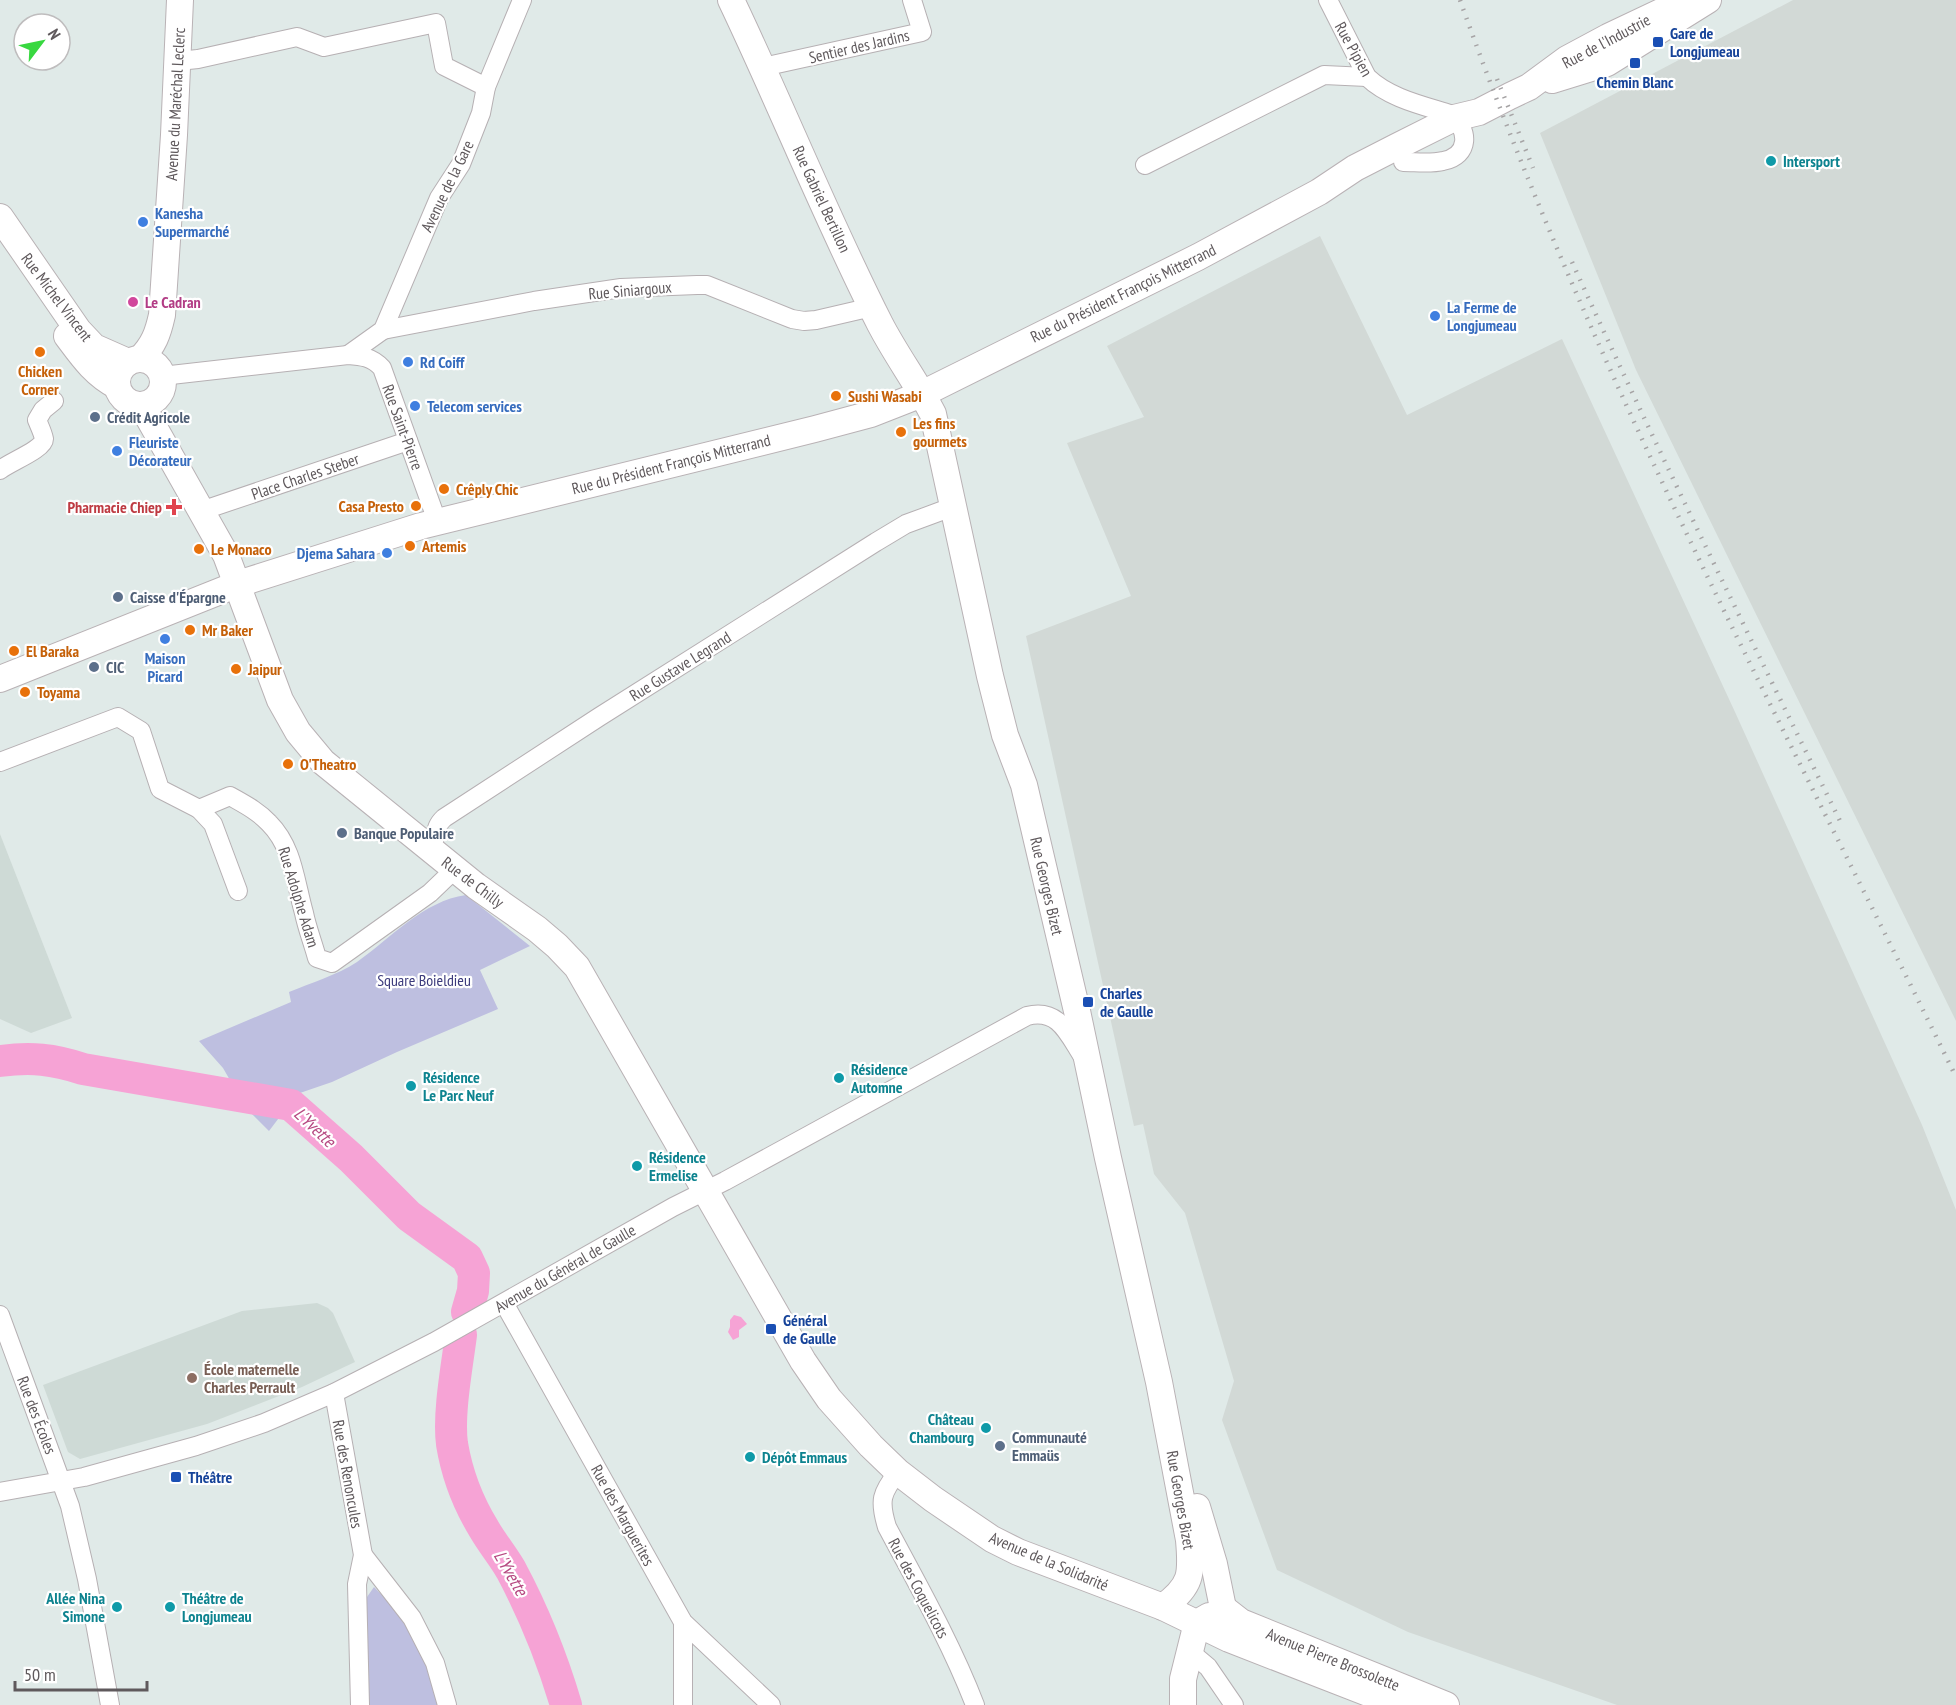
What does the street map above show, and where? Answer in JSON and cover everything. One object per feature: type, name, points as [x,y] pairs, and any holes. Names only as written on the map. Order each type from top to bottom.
[{"type":"main road","name":"Avenue du Maréchal Leclerc","points":[[148,367],[165,366],[167,360],[168,343],[162,315],[180,0]]},
{"type":"main road","name":"Rue Gabriel Bertillon","points":[[731,0],[872,307],[922,394]]},
{"type":"main road","name":"Rue de l'Industrie","points":[[1472,116],[1529,87],[1567,59],[1686,0]]},
{"type":"main road","name":"Rue de l'Industrie","points":[[1529,87],[1607,63],[1708,0]]},
{"type":"main road","name":"Rue du Président François Mitterrand","points":[[0,679],[238,584],[437,521],[871,414],[922,394],[1198,257],[1319,192],[1361,179],[1472,116]]},
{"type":"main road","name":"Rue Michel Vincent","points":[[0,217],[78,330],[94,347],[148,367]]},
{"type":"main road","name":"Rue Michel Vincent","points":[[0,237],[84,360],[103,378],[117,386]]},
{"type":"main road","points":[[148,367],[161,392],[150,403],[130,404],[118,391],[119,372],[148,367]]},
{"type":"main road","name":"Rue Georges Bizet","points":[[922,394],[933,414],[1002,725],[1024,785],[1077,1011],[1159,1382],[1192,1565],[1186,1587],[1163,1607]]},
{"type":"main road","points":[[142,405],[226,555],[238,584]]},
{"type":"main road","name":"Rue de Chilly","points":[[238,584],[280,700],[298,732],[323,762],[455,869],[537,929],[577,967],[706,1190]]},
{"type":"main road","name":"Avenue de la Solidarité","points":[[706,1190],[802,1361],[848,1421],[898,1472],[967,1524],[992,1539],[1018,1552],[1163,1607],[1197,1623]]},
{"type":"main road","name":"Rue Georges Bizet","points":[[1159,1382],[1208,1543],[1223,1608]]},
{"type":"main road","points":[[1184,1705],[1184,1679],[1197,1623],[1223,1608]]},
{"type":"main road","name":"Avenue Pierre Brossolette","points":[[1223,1608],[1241,1622],[1446,1705]]},
{"type":"main road","name":"Avenue Pierre Brossolette","points":[[1197,1623],[1229,1639],[1399,1705]]},
{"type":"street","name":"Avenue de la Gare","points":[[383,330],[439,198],[461,164],[481,113],[486,87],[522,0]]},
{"type":"street","name":"Sentier des Jardins","points":[[763,67],[922,32],[912,0]]},
{"type":"street","name":"Rue Pipien","points":[[1328,0],[1367,77],[1376,86],[1387,92],[1472,116]]},
{"type":"street","points":[[178,61],[198,59],[297,37],[324,47],[436,23],[444,66],[486,87]]},
{"type":"street","points":[[1145,165],[1324,75],[1367,77]]},
{"type":"street","name":"Rue Siniargoux","points":[[383,330],[534,301],[621,288],[707,285],[804,321],[872,307]]},
{"type":"street","points":[[148,367],[348,355],[383,330]]},
{"type":"street","name":"Rue Saint-Pierre","points":[[348,355],[368,357],[382,368],[437,521]]},
{"type":"street","points":[[0,470],[11,461],[36,450],[43,443],[44,439],[37,420],[43,410],[54,401]]},
{"type":"street","name":"Place Charles Steber","points":[[201,511],[408,441]]},
{"type":"street","name":"Rue Gustave Legrand","points":[[430,849],[434,844],[437,824],[444,818],[876,542],[906,524],[952,507]]},
{"type":"street","points":[[0,762],[118,717],[141,731],[160,789],[199,809],[213,824],[238,891]]},
{"type":"street","name":"Rue Adolphe Adam","points":[[199,809],[230,796],[256,811],[270,824],[284,842],[292,861],[317,958],[332,963],[430,893],[455,869]]},
{"type":"street","name":"Avenue du Général de Gaulle","points":[[0,1492],[84,1477],[208,1442],[264,1423],[334,1393],[416,1352],[706,1190],[1027,1016],[1038,1013],[1056,1020],[1088,1064]]},
{"type":"street","name":"Rue des Marguerites","points":[[504,1303],[683,1622],[771,1705]]},
{"type":"street","name":"Rue des Écoles","points":[[0,1315],[70,1506],[87,1579],[110,1705]]},
{"type":"street","name":"Rue des Renoncules","points":[[334,1393],[363,1555],[357,1584],[360,1705]]},
{"type":"street","name":"Rue des Coquelicots","points":[[898,1472],[886,1488],[882,1499],[887,1527],[962,1670],[975,1705]]},
{"type":"street","name":"Rue des Renoncules","points":[[363,1555],[412,1618],[435,1663],[447,1705]]},
{"type":"street","points":[[683,1622],[684,1705]]},
{"type":"street","points":[[1189,1651],[1208,1667],[1234,1705]]},
{"type":"shaded area","points":[[1793,0],[1956,0],[1956,1021],[1636,370],[1540,133]]},
{"type":"shaded area","points":[[1320,236],[1407,415],[1562,339],[1735,712],[1922,1125],[1956,1210],[1956,1705],[1617,1705],[1408,1632],[1277,1570],[1222,1420],[1234,1381],[1185,1213],[1154,1174],[1143,1124],[1134,1126],[1026,636],[1131,596],[1067,443],[1144,417],[1107,346]]},
{"type":"shaded area","points":[[0,834],[72,1018],[31,1033],[0,1019]]},
{"type":"shaded area","name":"École maternelle Charles Perrault","points":[[317,1303],[333,1313],[355,1362],[302,1387],[207,1424],[80,1459],[68,1452],[43,1385],[242,1311]]},
{"type":"shaded area","points":[[734,1315],[741,1317],[747,1324],[739,1330],[739,1337],[733,1340],[728,1332],[730,1320]]},
{"type":"green space","name":"Square Boieldieu","points":[[466,895],[530,946],[480,970],[498,1009],[332,1082],[297,1094],[269,1131],[246,1108],[223,1068],[199,1041],[291,1002],[289,992],[349,967],[422,913],[450,899]]},
{"type":"green space","points":[[374,1587],[404,1618],[427,1656],[441,1705],[362,1705],[363,1608]]},
{"type":"waterway","name":"L'Yvette","points":[[0,1061],[22,1059],[52,1061],[83,1069],[291,1105],[351,1158],[409,1216],[467,1258],[474,1273],[473,1291],[467,1312]]},
{"type":"waterway","name":"L'Yvette","points":[[461,1335],[451,1419],[452,1444],[457,1466],[473,1509],[511,1570],[535,1619],[566,1705]]},
{"type":"railway","points":[[1460,0],[1512,139],[1629,411],[1757,679],[1956,1077]]},
{"type":"railway","points":[[1497,79],[1533,168]]},
{"type":"railway","points":[[1572,262],[1671,474],[1842,825]]},
{"type":"place","name":"Gare de Longjumeau","points":[[1658,42]]},
{"type":"place","name":"Chemin Blanc","points":[[1635,63]]},
{"type":"place","name":"Intersport","points":[[1771,161]]},
{"type":"place","name":"Kanesha Supermarché","points":[[143,222]]},
{"type":"place","name":"Le Cadran","points":[[133,302]]},
{"type":"place","name":"La Ferme de Longjumeau","points":[[1435,316]]},
{"type":"place","name":"Chicken Corner","points":[[40,352]]},
{"type":"place","name":"Rd Coiff","points":[[408,362]]},
{"type":"place","name":"Sushi Wasabi","points":[[836,396]]},
{"type":"place","name":"Telecom services","points":[[415,406]]},
{"type":"place","name":"Crédit Agricole","points":[[95,417]]},
{"type":"place","name":"Les fins gourmets","points":[[901,432]]},
{"type":"place","name":"Fleuriste Décorateur","points":[[117,451]]},
{"type":"place","name":"Crêply Chic","points":[[444,489]]},
{"type":"place","name":"Casa Presto","points":[[416,506]]},
{"type":"place","name":"Pharmacie Chiep","points":[[174,507]]},
{"type":"place","name":"Artemis","points":[[410,546]]},
{"type":"place","name":"Le Monaco","points":[[199,549]]},
{"type":"place","name":"Djema Sahara","points":[[387,553]]},
{"type":"place","name":"Caisse d'Épargne","points":[[118,597]]},
{"type":"place","name":"Mr Baker","points":[[190,630]]},
{"type":"place","name":"Maison Picard","points":[[165,639]]},
{"type":"place","name":"El Baraka","points":[[14,651]]},
{"type":"place","name":"CIC","points":[[94,667]]},
{"type":"place","name":"Jaipur","points":[[236,669]]},
{"type":"place","name":"Toyama","points":[[25,692]]},
{"type":"place","name":"O'Theatro","points":[[288,764]]},
{"type":"place","name":"Banque Populaire","points":[[342,833]]},
{"type":"place","name":"Charles de Gaulle","points":[[1088,1002]]},
{"type":"place","name":"Résidence Automne","points":[[839,1078]]},
{"type":"place","name":"Résidence Le Parc Neuf","points":[[411,1086]]},
{"type":"place","name":"Résidence Ermelise","points":[[637,1166]]},
{"type":"place","name":"Général de Gaulle","points":[[771,1329]]},
{"type":"place","name":"École maternelle Charles Perrault","points":[[192,1378]]},
{"type":"place","name":"Château Chambourg","points":[[986,1428]]},
{"type":"place","name":"Communauté Emmaüs","points":[[1000,1446]]},
{"type":"place","name":"Dépôt Emmaus","points":[[750,1457]]},
{"type":"place","name":"Théâtre","points":[[176,1477]]},
{"type":"place","name":"Allée Nina Simone","points":[[117,1607]]},
{"type":"place","name":"Théâtre de Longjumeau","points":[[170,1607]]}]
